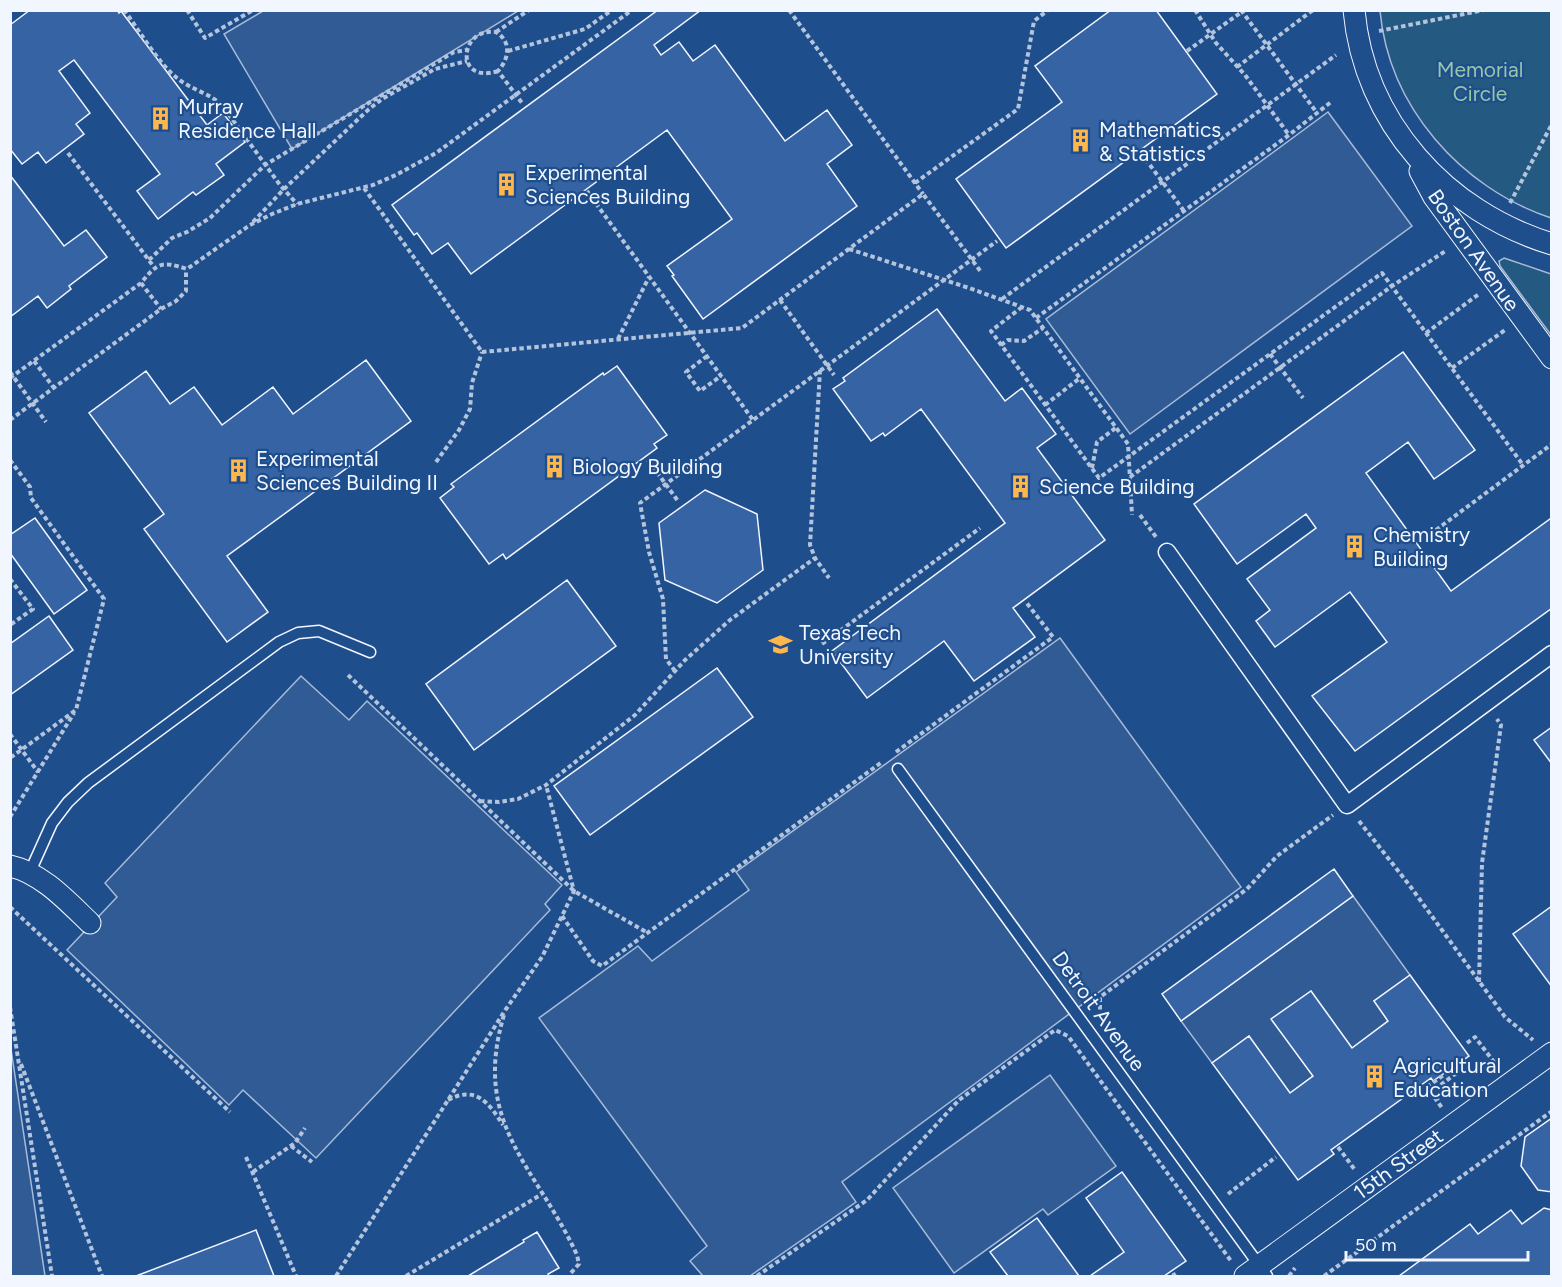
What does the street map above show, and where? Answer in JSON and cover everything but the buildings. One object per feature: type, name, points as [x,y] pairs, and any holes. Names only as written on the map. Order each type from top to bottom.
[{"type":"street","points":[[1354,10],[1357,34],[1366,69],[1385,112],[1402,140],[1437,179],[1478,212],[1526,236],[1551,244]]},
{"type":"street","name":"Boston Avenue","points":[[1402,140],[1434,197],[1551,358]]},
{"type":"street","points":[[1167,552],[1347,805],[1551,654]]},
{"type":"street","points":[[20,870],[40,879],[90,923]]},
{"type":"street","name":"15th Street","points":[[1251,1270],[1544,1047]]},
{"type":"lane","points":[[20,870],[68,802],[88,783],[279,642],[298,633],[319,631],[370,652]]},
{"type":"lane","name":"Detroit Avenue","points":[[898,769],[1251,1270]]},
{"type":"path","points":[[124,10],[170,72],[222,105],[265,165],[297,204]]},
{"type":"path","points":[[187,10],[206,38],[253,10]]},
{"type":"path","points":[[496,32],[506,42],[508,51],[504,65],[498,71],[491,73],[477,72],[467,61],[465,54],[474,39],[483,33],[496,32],[529,10]]},
{"type":"path","points":[[508,51],[585,29],[612,10]]},
{"type":"path","points":[[186,270],[250,225],[297,204],[364,188],[396,175],[436,153],[632,10]]},
{"type":"path","points":[[789,10],[981,272]]},
{"type":"path","points":[[915,183],[1018,109],[1034,21],[1048,10]]},
{"type":"path","points":[[1195,10],[1210,34],[1289,135]]},
{"type":"path","points":[[1237,67],[1307,12],[1313,10]]},
{"type":"path","points":[[1377,31],[1484,10]]},
{"type":"path","points":[[1187,51],[1242,11],[1317,113]]},
{"type":"path","points":[[1377,21],[1377,31],[1381,38]]},
{"type":"path","points":[[149,260],[172,238],[188,232],[210,218],[265,165],[454,52],[467,50]]},
{"type":"path","points":[[1001,300],[1336,56]]},
{"type":"path","points":[[250,225],[284,189],[382,99],[435,69],[467,61]]},
{"type":"path","points":[[498,71],[522,103]]},
{"type":"path","points":[[1036,318],[1289,135],[1331,102]]},
{"type":"path","points":[[1508,206],[1551,124]]},
{"type":"path","points":[[68,153],[154,267]]},
{"type":"path","points":[[1141,153],[1184,211]]},
{"type":"path","points":[[364,188],[482,352]]},
{"type":"path","points":[[587,191],[753,420]]},
{"type":"path","points":[[482,352],[742,328],[922,194]]},
{"type":"path","points":[[1501,202],[1516,210]]},
{"type":"path","points":[[1130,477],[1392,286],[1464,238]]},
{"type":"path","points":[[675,671],[666,659],[663,599],[649,552],[640,504],[997,241]]},
{"type":"path","points":[[848,249],[1030,310],[1128,444],[1132,515]]},
{"type":"path","points":[[46,422],[11,375],[34,361],[141,283],[154,267],[166,264],[186,270]]},
{"type":"path","points":[[11,419],[161,309],[176,301],[186,291],[186,270]]},
{"type":"path","points":[[1022,307],[991,331],[1099,478],[1382,273],[1523,465]]},
{"type":"path","points":[[618,339],[649,277]]},
{"type":"path","points":[[141,283],[161,309]]},
{"type":"path","points":[[1426,333],[1483,291]]},
{"type":"path","points":[[780,300],[834,375]]},
{"type":"path","points":[[1452,368],[1509,326]]},
{"type":"path","points":[[1001,345],[1008,340],[1024,341],[1043,328]]},
{"type":"path","points":[[436,462],[459,430],[470,409],[472,383],[482,352]]},
{"type":"path","points":[[1270,354],[1303,398]]},
{"type":"path","points":[[707,356],[686,372],[700,391],[721,376]]},
{"type":"path","points":[[34,361],[54,388]]},
{"type":"path","points":[[820,370],[810,545],[814,558],[830,578]]},
{"type":"path","points":[[1045,405],[1080,378]]},
{"type":"path","points":[[1092,468],[1097,442],[1117,428]]},
{"type":"path","points":[[1436,530],[1551,444]]},
{"type":"path","points":[[10,460],[30,487],[31,498],[104,599],[76,710],[10,817]]},
{"type":"path","points":[[648,460],[678,501]]},
{"type":"path","points":[[1140,515],[1167,552]]},
{"type":"path","points":[[822,644],[980,528]]},
{"type":"path","points":[[480,801],[499,802],[518,799],[546,785],[635,715],[675,671],[730,620],[814,558]]},
{"type":"path","points":[[10,579],[33,609],[10,625]]},
{"type":"path","points":[[562,916],[593,961],[602,966],[1053,638],[1026,602]]},
{"type":"path","points":[[348,675],[574,891],[648,933]]},
{"type":"path","points":[[1479,982],[1482,862],[1501,725],[1485,702]]},
{"type":"path","points":[[10,758],[76,710]]},
{"type":"path","points":[[10,734],[38,772]]},
{"type":"path","points":[[336,1276],[506,1009],[542,957],[574,891],[546,785]]},
{"type":"path","points":[[1100,1019],[1100,997],[1247,888],[1277,856],[1347,805],[1410,886],[1505,1017],[1544,1047]]},
{"type":"path","points":[[10,907],[230,1112]]},
{"type":"path","points":[[10,1007],[51,1276]]},
{"type":"path","points":[[506,1009],[497,1039],[494,1066],[498,1100],[506,1130]]},
{"type":"path","points":[[757,1276],[867,1200],[959,1100],[1056,1030],[1068,1036],[1251,1270]]},
{"type":"path","points":[[1467,1043],[1475,1037],[1500,1069]]},
{"type":"path","points":[[18,1056],[102,1276]]},
{"type":"path","points":[[1456,1066],[1459,1071],[1438,1087],[1443,1094],[1436,1098],[1426,1086],[1456,1066]]},
{"type":"path","points":[[447,1101],[459,1094],[476,1096],[492,1107],[577,1255],[579,1264],[570,1276]]},
{"type":"path","points":[[1324,1276],[1551,1111]]},
{"type":"path","points":[[253,1172],[291,1146],[305,1128]]},
{"type":"path","points":[[291,1146],[312,1162]]},
{"type":"path","points":[[1338,1147],[1357,1173]]},
{"type":"path","points":[[246,1157],[296,1276]]},
{"type":"path","points":[[1234,1203],[1228,1194],[1276,1157]]},
{"type":"path","points":[[406,1276],[542,1194]]},
{"type":"green space","name":"Memorial Circle","points":[[1380,11],[1551,11],[1551,218],[1518,204],[1488,186],[1460,165],[1435,139],[1414,111],[1398,80],[1386,46]]},
{"type":"green space","points":[[1504,258],[1551,274],[1551,335],[1500,266],[1499,261]]},
{"type":"shaded area","points":[[263,11],[518,11],[292,149],[224,34]]},
{"type":"shaded area","points":[[1328,112],[1412,226],[1130,434],[1046,319]]},
{"type":"shaded area","points":[[1060,638],[1241,887],[842,1182],[856,1202],[750,1276],[703,1276],[690,1261],[707,1246],[539,1018],[638,946],[652,961],[749,890],[736,872]]},
{"type":"shaded area","points":[[301,676],[349,720],[367,701],[562,885],[545,904],[550,910],[316,1158],[243,1090],[229,1105],[67,950],[117,897],[105,883]]},
{"type":"shaded area","points":[[1353,896],[1410,975],[1374,1001],[1388,1021],[1352,1048],[1311,991],[1272,1019],[1313,1076],[1290,1093],[1249,1036],[1212,1063],[1181,1021]]},
{"type":"shaded area","points":[[11,1049],[45,1276],[11,1276]]},
{"type":"shaded area","points":[[1050,1075],[1116,1166],[1048,1215],[1043,1209],[954,1273],[893,1188]]},
{"type":"place","name":"Murray Residence Hall","points":[[160,118]]},
{"type":"place","name":"Mathematics & Statistics","points":[[1081,141]]},
{"type":"place","name":"Experimental Sciences Building","points":[[507,184]]},
{"type":"place","name":"Biology Building","points":[[554,466]]},
{"type":"place","name":"Experimental Sciences Building II","points":[[238,470]]},
{"type":"place","name":"Science Building","points":[[1021,486]]},
{"type":"place","name":"Chemistry Building","points":[[1355,546]]},
{"type":"place","name":"Texas Tech University","points":[[781,644]]},
{"type":"place","name":"Agricultural Education","points":[[1375,1077]]}]
